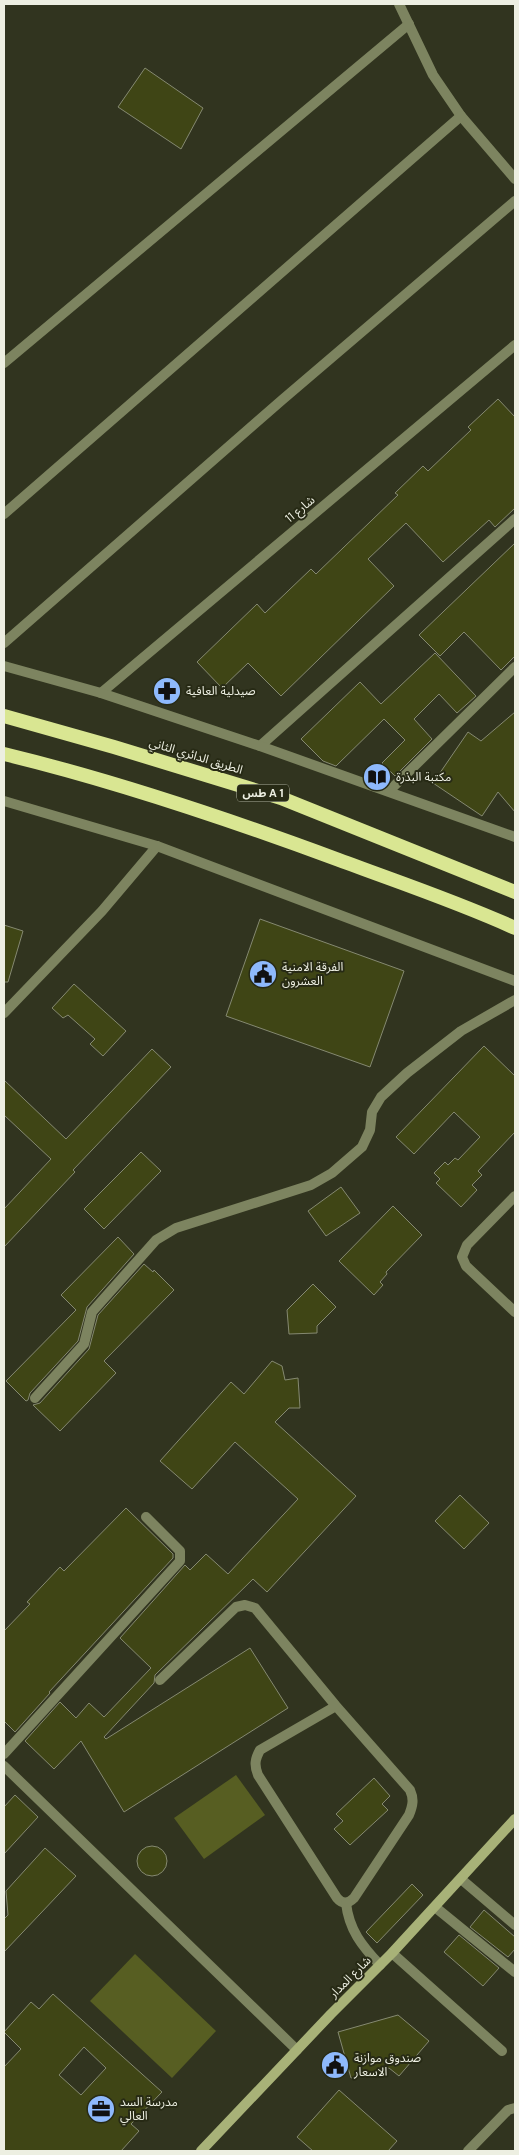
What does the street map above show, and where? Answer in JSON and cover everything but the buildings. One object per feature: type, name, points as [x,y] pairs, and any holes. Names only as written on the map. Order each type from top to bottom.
[{"type":"highway","name":"الطريق الدائري الثاني","points":[[4,716],[281,798],[515,892]]},
{"type":"highway","points":[[4,754],[53,766],[265,833],[479,912],[515,928]]},
{"type":"main road","name":"شارع المدار","points":[[201,2151],[392,1953],[515,1819]]},
{"type":"street","points":[[399,4],[433,75],[461,116],[515,179]]},
{"type":"street","points":[[4,362],[409,24]]},
{"type":"street","points":[[4,514],[461,116]]},
{"type":"street","points":[[4,642],[282,400],[515,201]]},
{"type":"street","name":"شارع 11","points":[[100,693],[515,345]]},
{"type":"street","points":[[260,746],[515,519]]},
{"type":"street","points":[[4,666],[100,693],[260,746],[515,837]]},
{"type":"street","points":[[389,792],[515,667]]},
{"type":"street","points":[[4,801],[158,846],[515,981]]},
{"type":"street","points":[[4,1013],[102,911],[158,846]]},
{"type":"street","points":[[35,1398],[84,1344],[92,1312],[156,1240],[176,1228],[311,1185],[332,1173],[362,1147],[370,1130],[372,1112],[382,1097],[407,1072],[461,1031],[515,1000]]},
{"type":"street","points":[[515,1196],[467,1245],[462,1257],[466,1266],[515,1312]]},
{"type":"street","points":[[4,1754],[180,1561],[180,1551],[146,1516]]},
{"type":"street","points":[[160,1680],[236,1607],[246,1605],[255,1608],[336,1706],[410,1790],[413,1798],[413,1807],[409,1815],[354,1898],[346,1903],[340,1902],[337,1898],[258,1775],[255,1767],[256,1758],[260,1750],[336,1706]]},
{"type":"street","points":[[4,1766],[297,2050]]},
{"type":"street","points":[[461,1878],[515,1925]]},
{"type":"street","points":[[346,1903],[347,1915],[356,1937],[380,1965]]},
{"type":"street","points":[[435,1907],[515,1972]]},
{"type":"street","points":[[392,1953],[502,2051]]},
{"type":"street","points":[[468,2151],[508,2110],[515,2108]]},
{"type":"green space","points":[[236,1775],[265,1815],[204,1859],[174,1818]]},
{"type":"green space","points":[[135,1954],[216,2031],[172,2078],[90,2001]]},
{"type":"place","name":"صيدلية العافية","points":[[167,691]]},
{"type":"place","name":"مكتبة البذرة","points":[[377,777]]},
{"type":"place","name":"الفرقة الامنية العشرون","points":[[263,974]]},
{"type":"place","name":"صندوق موازنة الاسعار","points":[[335,2065]]},
{"type":"place","name":"مدرسة السد العالي","points":[[101,2109]]}]
